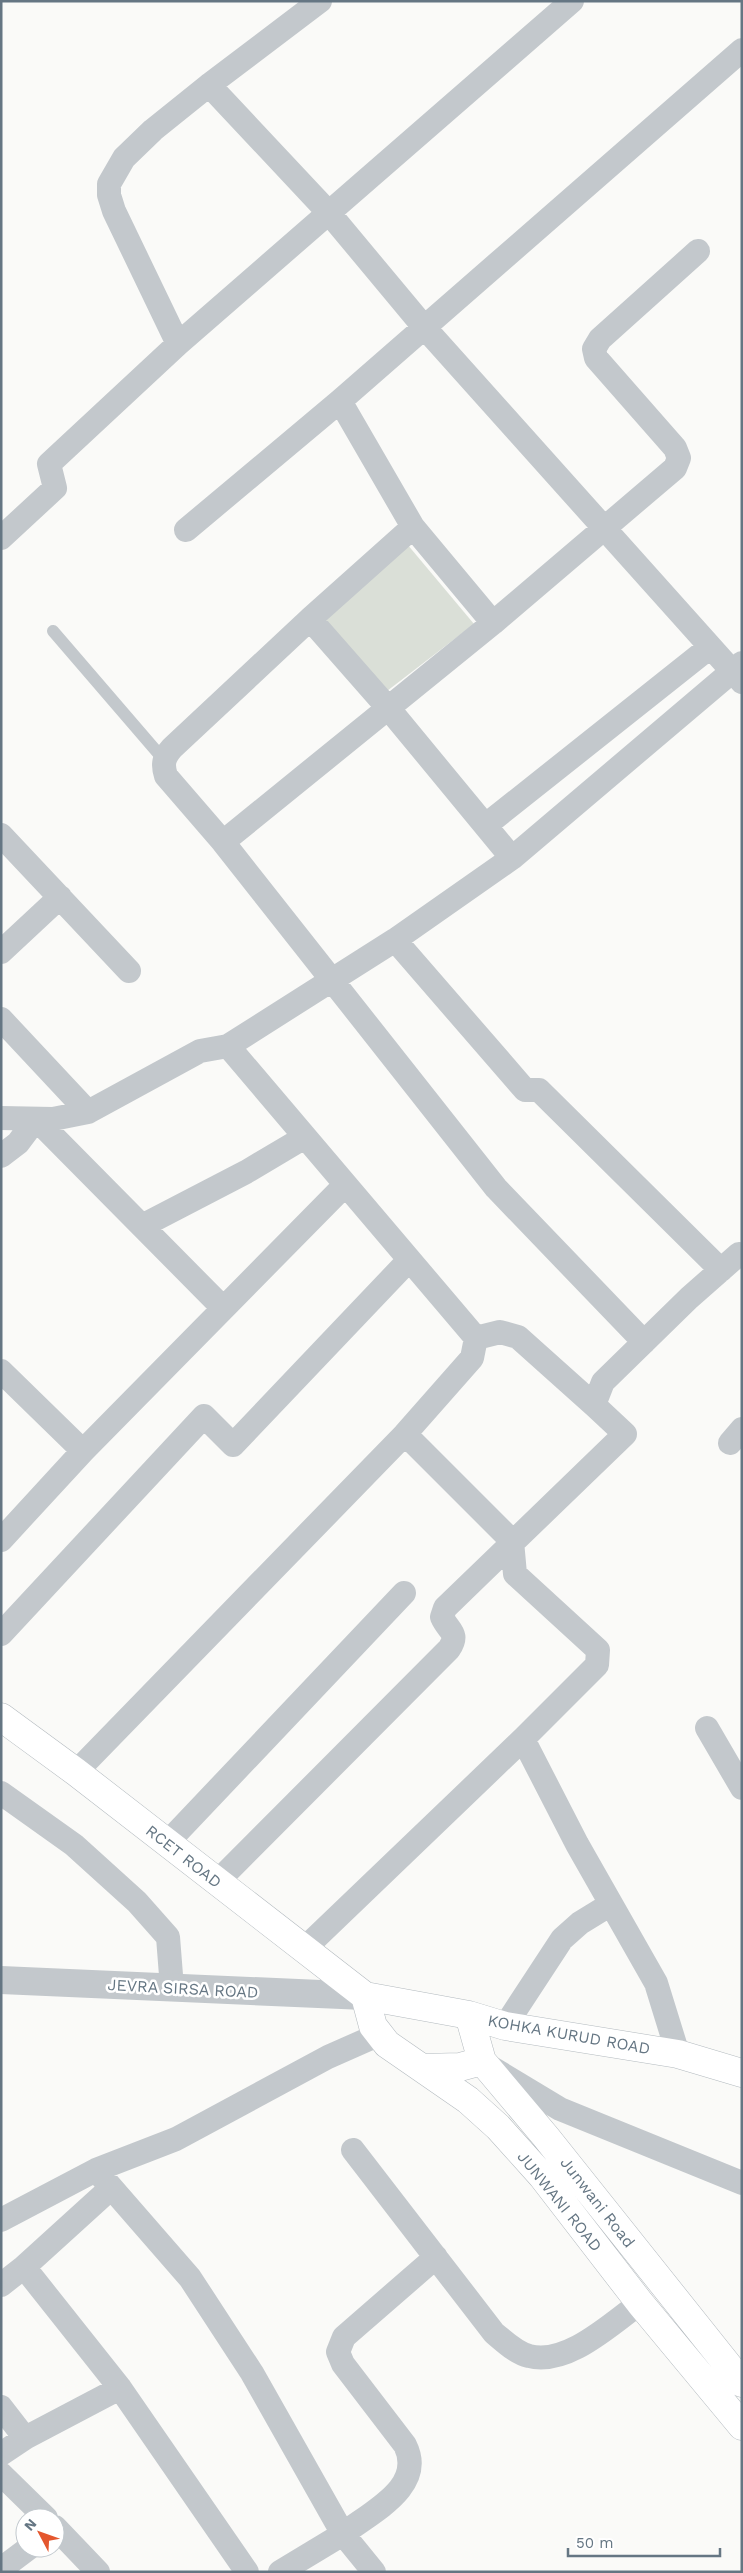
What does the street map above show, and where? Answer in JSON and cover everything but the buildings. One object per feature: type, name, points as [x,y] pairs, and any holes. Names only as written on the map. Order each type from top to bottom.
[{"type":"main road","name":"RCET ROAD","points":[[1,1717],[76,1772],[303,1950],[365,1996]]},
{"type":"main road","name":"KOHKA KURUD ROAD","points":[[365,1996],[469,2015],[505,2026],[678,2054],[742,2073]]},
{"type":"main road","name":"JUNWANI ROAD","points":[[365,1996],[373,2026],[387,2044],[468,2100],[498,2127],[542,2176],[640,2303],[742,2426]]},
{"type":"main road","name":"Junwani Road","points":[[469,2015],[482,2061],[546,2137],[742,2383]]},
{"type":"main road","points":[[422,2068],[460,2067],[482,2061]]},
{"type":"street","points":[[178,344],[114,211],[109,195],[110,184],[124,158],[153,130],[320,1]]},
{"type":"street","points":[[1,538],[55,488],[49,464],[178,344],[572,1]]},
{"type":"street","points":[[186,530],[340,401],[742,50]]},
{"type":"street","points":[[1,1118],[53,1119],[88,1112],[200,1051],[228,1046],[332,978],[395,940],[512,858],[739,672],[710,647],[424,327],[329,213],[209,85]]},
{"type":"street","points":[[223,842],[493,624],[605,530],[675,468],[679,458],[675,448],[596,358],[594,349],[600,339],[698,251]]},
{"type":"street","points":[[340,401],[413,527],[493,624]]},
{"type":"street","points":[[413,527],[310,619],[172,748],[164,760],[163,768],[166,776],[223,842],[332,978],[496,1188],[644,1342]]},
{"type":"street","points":[[310,619],[389,709],[512,858]]},
{"type":"street","points":[[486,825],[710,647]]},
{"type":"street","points":[[1,835],[129,971]]},
{"type":"street","points":[[1,952],[60,897]]},
{"type":"street","points":[[395,940],[524,1090],[539,1090],[721,1270]]},
{"type":"street","points":[[1,1019],[88,1112]]},
{"type":"street","points":[[228,1046],[476,1338]]},
{"type":"street","points":[[1,1156],[18,1143],[36,1119]]},
{"type":"street","points":[[36,1119],[223,1308]]},
{"type":"street","points":[[142,1226],[246,1172],[305,1137]]},
{"type":"street","points":[[1,1540],[83,1451],[345,1185]]},
{"type":"street","points":[[594,1405],[603,1382],[739,1254]]},
{"type":"street","points":[[1,1634],[204,1416],[233,1445],[409,1260]]},
{"type":"street","points":[[217,1882],[449,1649],[455,1637],[454,1631],[442,1617],[445,1608],[512,1541],[625,1434],[518,1337],[500,1332],[476,1338]]},
{"type":"street","points":[[76,1772],[405,1434],[472,1358],[476,1338]]},
{"type":"street","points":[[1,1371],[83,1451]]},
{"type":"street","points":[[303,1950],[523,1739],[591,1671],[599,1657],[595,1644],[515,1574],[512,1541],[405,1434]]},
{"type":"street","points":[[167,1844],[404,1594]]},
{"type":"street","points":[[707,1728],[742,1788]]},
{"type":"street","points":[[523,1739],[577,1844],[656,1983],[678,2054]]},
{"type":"street","points":[[1,1793],[74,1845],[137,1902],[168,1937],[172,1988]]},
{"type":"street","points":[[505,2026],[549,1955],[562,1939],[580,1923],[611,1904]]},
{"type":"street","name":"JEVRA SIRSA ROAD","points":[[1,1980],[365,1996]]},
{"type":"street","points":[[1,2220],[103,2179],[328,2057],[380,2034]]},
{"type":"street","points":[[482,2061],[560,2109],[742,2183]]},
{"type":"street","points":[[353,2150],[494,2333],[509,2346],[529,2356],[545,2358],[570,2353],[640,2303]]},
{"type":"street","points":[[1,2285],[24,2267],[103,2179]]},
{"type":"street","points":[[103,2179],[190,2278],[252,2373],[343,2534],[374,2572]]},
{"type":"street","points":[[280,2572],[343,2534],[398,2491],[411,2469],[411,2456],[405,2445],[340,2359],[340,2344],[344,2337],[436,2256]]},
{"type":"street","points":[[24,2267],[120,2388],[246,2572]]},
{"type":"street","points":[[1,2454],[25,2438],[120,2388]]},
{"type":"street","points":[[1,2407],[25,2438]]},
{"type":"street","points":[[1,2474],[35,2508]]},
{"type":"street","points":[[65,2538],[98,2572]]},
{"type":"street","points":[[1,2569],[16,2558]]},
{"type":"lane","points":[[53,631],[164,760]]},
{"type":"shaded area","points":[[407,544],[474,624],[387,691],[324,621]]}]
